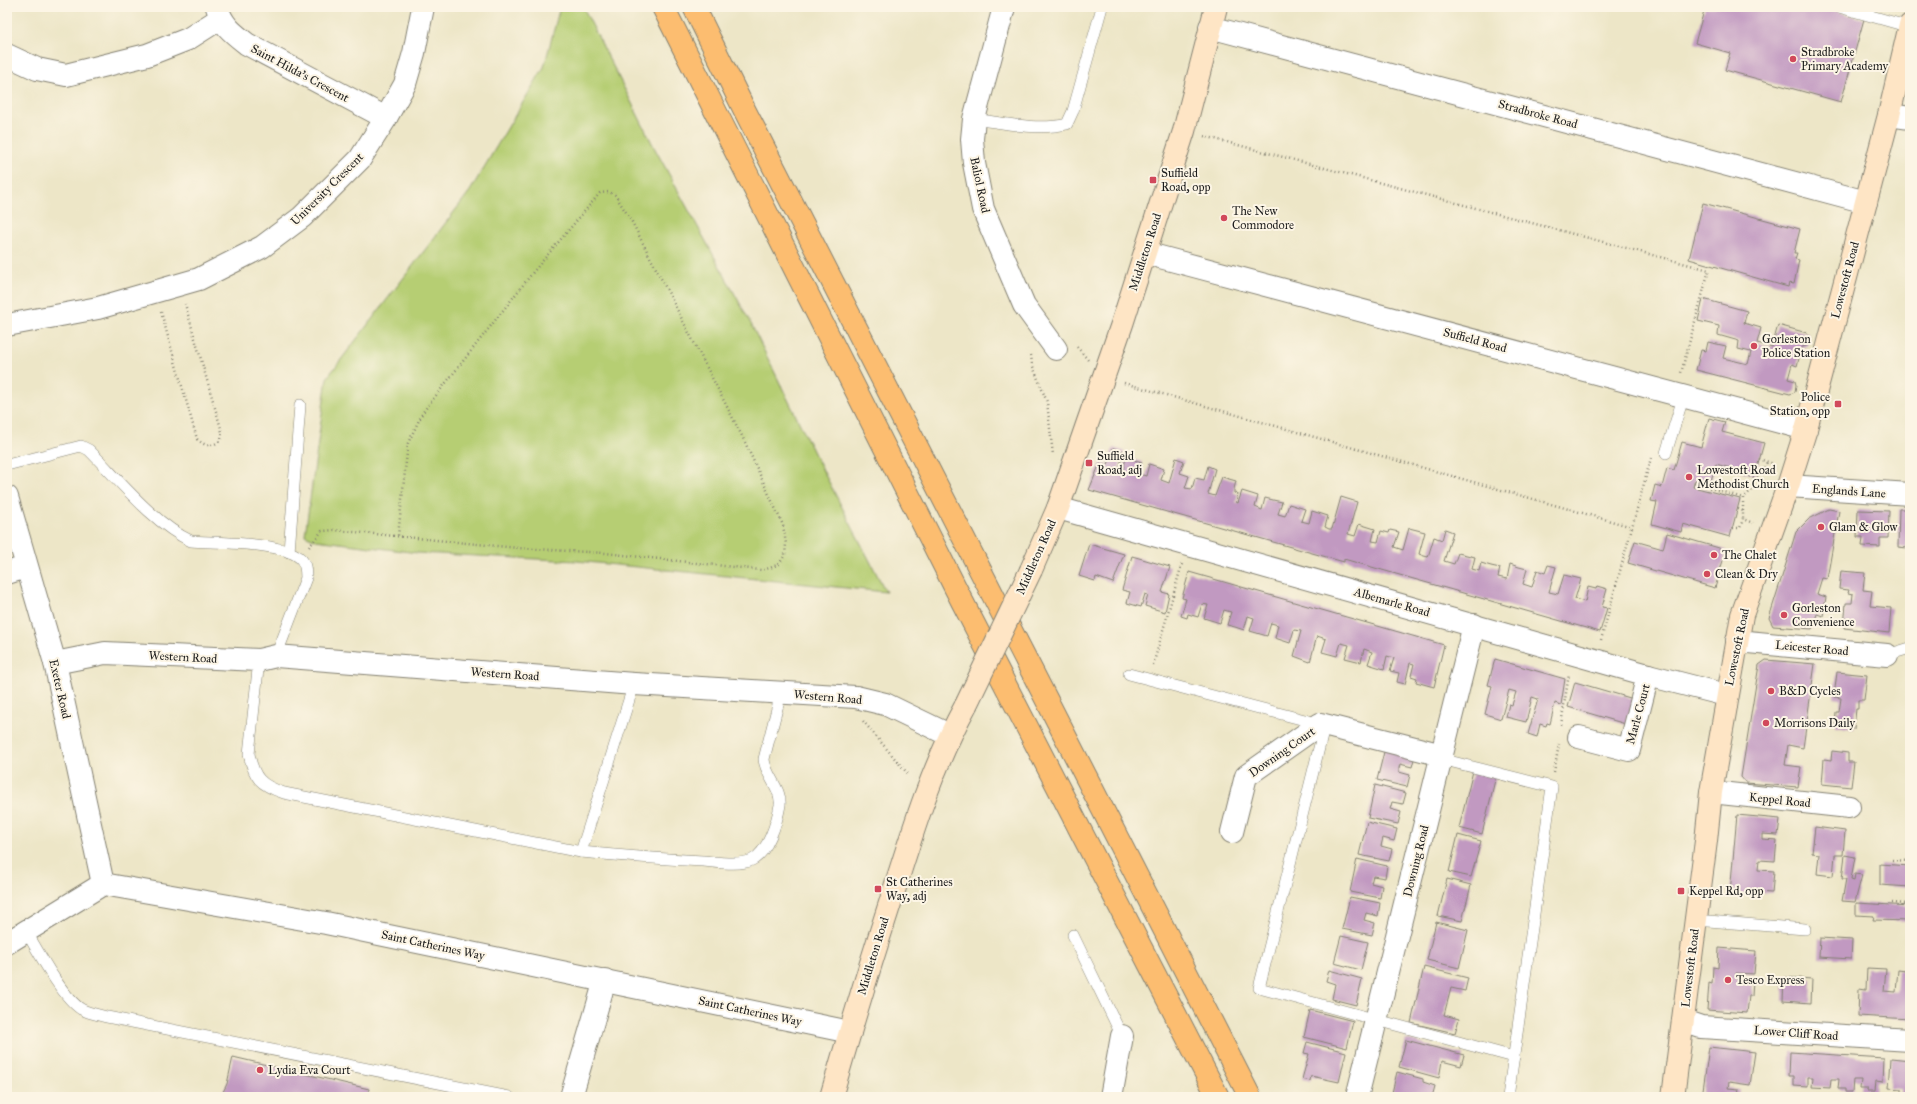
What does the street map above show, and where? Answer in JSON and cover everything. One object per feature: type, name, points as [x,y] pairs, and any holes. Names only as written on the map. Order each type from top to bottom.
[{"type":"highway","points":[[663,7],[958,594],[1218,1097]]},
{"type":"highway","points":[[694,7],[1250,1097]]},
{"type":"main road","name":"Middleton Road","points":[[832,1097],[850,1032],[912,833],[930,781],[950,735],[1031,570],[1058,508],[1104,377],[1184,131],[1213,17]]},
{"type":"main road","name":"Lowestoft Road","points":[[1673,1097],[1696,920],[1710,792],[1726,696],[1742,615],[1788,486],[1806,428],[1866,202],[1900,117],[1910,26]]},
{"type":"street","name":"University Crescent","points":[[7,325],[98,308],[199,279],[262,247],[302,218],[360,159],[386,118],[405,84],[414,53],[424,7]]},
{"type":"street","name":"Baliol Road","points":[[1004,7],[974,119],[972,140],[983,209],[1024,305],[1056,349]]},
{"type":"street","name":"Saint Hilda's Crescent","points":[[7,55],[37,68],[66,75],[147,55],[188,39],[219,13],[230,31],[247,44],[386,118]]},
{"type":"street","name":"Stradbroke Road","points":[[1213,17],[1866,202]]},
{"type":"street","name":"Suffield Road","points":[[1145,253],[1806,428]]},
{"type":"street","name":"Englands Lane","points":[[1788,486],[1910,494]]},
{"type":"street","name":"Exeter Road","points":[[7,497],[16,570],[55,663],[104,884]]},
{"type":"street","name":"Albemarle Road","points":[[1058,508],[1576,654],[1648,676],[1726,696]]},
{"type":"street","name":"Downing Road","points":[[1357,1097],[1474,625]]},
{"type":"street","name":"Leicester Road","points":[[1737,641],[1887,655]]},
{"type":"street","name":"Western Road","points":[[55,663],[104,653],[267,658],[634,684],[856,697],[885,704],[950,735]]},
{"type":"street","name":"Marle Court","points":[[1566,735],[1629,750],[1648,676]]},
{"type":"street","name":"Downing Court","points":[[1232,832],[1246,776],[1320,724],[1442,757]]},
{"type":"street","name":"Keppel Road","points":[[1710,792],[1849,808]]},
{"type":"street","points":[[7,943],[104,884]]},
{"type":"street","name":"Saint Catherines Way","points":[[104,884],[326,923],[850,1032]]},
{"type":"street","points":[[571,1097],[605,980]]},
{"type":"street","name":"Lower Cliff Road","points":[[1683,1021],[1701,1027],[1910,1040]]},
{"type":"street","points":[[1111,1097],[1122,1036]]},
{"type":"lane","points":[[974,119],[1034,127],[1055,127],[1067,124],[1073,111],[1102,7]]},
{"type":"lane","points":[[1839,7],[1910,26]]},
{"type":"lane","points":[[1666,453],[1680,394]]},
{"type":"lane","points":[[289,552],[300,405]]},
{"type":"lane","points":[[7,465],[81,446],[89,450],[162,523],[180,536],[191,541],[270,547],[289,552],[301,559],[306,570],[306,578],[267,658],[249,754],[252,768],[259,781],[270,788],[581,852],[734,863],[751,861],[762,853],[770,841],[780,804],[778,795],[765,766],[764,759],[781,693]]},
{"type":"lane","points":[[1887,655],[1910,648]]},
{"type":"lane","points":[[1129,674],[1320,724],[1322,736],[1259,988],[1514,1057]]},
{"type":"lane","points":[[581,852],[634,684]]},
{"type":"lane","points":[[1442,757],[1552,787],[1508,1097]]},
{"type":"lane","points":[[1696,920],[1805,929]]},
{"type":"lane","points":[[26,931],[62,989],[75,1005],[82,1010],[107,1017],[509,1097]]},
{"type":"lane","points":[[1074,935],[1122,1036]]},
{"type":"path","points":[[1184,131],[1709,270],[1680,394]]},
{"type":"path","points":[[301,559],[317,535],[322,531],[334,530],[518,548],[605,553],[761,570],[779,564],[785,555],[786,544],[783,525],[743,438],[631,220],[615,195],[609,192],[600,193],[534,271],[423,412],[408,443],[398,536]]},
{"type":"path","points":[[160,310],[197,439],[202,445],[208,446],[217,444],[221,440],[222,432],[184,303]]},
{"type":"path","points":[[1031,355],[1032,364],[1047,402],[1053,455]]},
{"type":"path","points":[[1104,377],[1632,526]]},
{"type":"path","points":[[1596,660],[1652,452]]},
{"type":"path","points":[[1759,459],[1772,463]]},
{"type":"path","points":[[1733,528],[1740,528],[1743,519],[1743,498],[1752,490],[1754,478],[1763,471],[1767,462]]},
{"type":"path","points":[[1714,472],[1722,470],[1754,478]]},
{"type":"path","points":[[1694,483],[1743,498]]},
{"type":"path","points":[[1738,509],[1743,511]]},
{"type":"path","points":[[1743,519],[1750,522]]},
{"type":"path","points":[[1149,679],[1187,544]]},
{"type":"path","points":[[1552,787],[1566,735],[1569,673],[1576,654]]},
{"type":"path","points":[[861,718],[908,774]]},
{"type":"path","points":[[1892,860],[1910,861]]},
{"type":"path","points":[[1892,903],[1910,904]]},
{"type":"green space","points":[[560,7],[583,7],[654,147],[749,320],[819,463],[886,592],[577,561],[418,553],[316,540],[305,535],[327,378],[470,191],[544,67]]},
{"type":"building","name":"Stradbroke Primary Academy","points":[[1705,7],[1822,7],[1864,19],[1841,102],[1725,70],[1730,53],[1695,43]]},
{"type":"building","points":[[1703,203],[1800,229],[1794,253],[1797,253],[1795,259],[1799,260],[1794,284],[1789,283],[1788,287],[1689,259]]},
{"type":"building","name":"Gorleston Police Station","points":[[1703,299],[1747,311],[1744,323],[1761,328],[1757,343],[1772,347],[1778,325],[1807,333],[1809,338],[1808,345],[1802,347],[1797,366],[1792,364],[1788,379],[1795,381],[1795,392],[1790,394],[1696,370],[1701,350],[1706,351],[1708,342],[1726,346],[1723,358],[1748,364],[1751,352],[1738,349],[1739,341],[1718,335],[1719,326],[1698,321]]},
{"type":"building","name":"Lowestoft Road Methodist Church","points":[[1709,418],[1725,422],[1722,432],[1764,443],[1755,475],[1716,464],[1710,484],[1695,480],[1693,487],[1740,499],[1730,537],[1683,524],[1681,532],[1652,524],[1657,502],[1651,501],[1655,485],[1662,487],[1667,468],[1674,470],[1682,442],[1701,447]]},
{"type":"building","points":[[1113,448],[1124,451],[1119,469],[1123,470],[1126,458],[1142,462],[1139,474],[1146,476],[1149,464],[1164,469],[1161,480],[1169,483],[1176,458],[1184,461],[1180,473],[1189,476],[1185,488],[1192,489],[1195,478],[1204,480],[1208,466],[1215,469],[1208,494],[1215,496],[1222,477],[1236,481],[1234,493],[1238,494],[1236,502],[1238,503],[1242,491],[1258,496],[1255,507],[1262,510],[1265,498],[1282,502],[1278,514],[1285,516],[1289,504],[1305,509],[1301,521],[1309,523],[1312,511],[1328,516],[1325,527],[1329,529],[1332,529],[1341,497],[1357,502],[1348,534],[1355,536],[1359,524],[1375,529],[1372,541],[1378,542],[1381,531],[1389,533],[1390,530],[1399,532],[1394,547],[1403,550],[1409,528],[1425,532],[1419,554],[1428,557],[1434,537],[1442,540],[1445,529],[1453,532],[1444,561],[1454,564],[1458,553],[1475,557],[1472,569],[1479,571],[1481,563],[1500,568],[1498,577],[1507,579],[1510,564],[1527,569],[1523,584],[1532,587],[1537,570],[1545,573],[1548,565],[1556,567],[1549,592],[1558,594],[1564,575],[1581,579],[1575,599],[1585,602],[1588,587],[1596,589],[1597,586],[1607,589],[1602,607],[1607,608],[1600,632],[1344,559],[1344,562],[1089,490],[1100,463],[1108,465]]},
{"type":"building","points":[[1829,509],[1839,511],[1827,579],[1822,578],[1817,594],[1826,597],[1823,616],[1817,614],[1812,629],[1773,626],[1769,618],[1796,532],[1809,519]]},
{"type":"building","points":[[1899,509],[1910,509],[1910,538],[1907,538],[1907,548],[1898,547]]},
{"type":"building","points":[[1858,510],[1889,511],[1888,538],[1880,538],[1880,547],[1862,546],[1863,537],[1857,537]]},
{"type":"building","points":[[1667,533],[1726,550],[1715,588],[1628,563],[1635,541],[1663,549]]},
{"type":"building","points":[[1089,544],[1124,554],[1113,583],[1096,577],[1095,581],[1079,576]]},
{"type":"building","points":[[1132,556],[1170,567],[1162,592],[1169,594],[1165,612],[1145,606],[1148,595],[1145,594],[1141,607],[1127,603],[1130,592],[1122,590]]},
{"type":"building","points":[[1841,571],[1865,573],[1863,590],[1872,591],[1870,606],[1891,608],[1889,633],[1844,628],[1846,603],[1852,603],[1853,594],[1848,593],[1849,590],[1839,589]]},
{"type":"building","points":[[1189,572],[1444,645],[1434,687],[1416,682],[1417,678],[1411,676],[1414,664],[1410,663],[1405,684],[1397,682],[1399,673],[1390,671],[1394,658],[1387,656],[1384,669],[1368,664],[1372,652],[1364,649],[1361,662],[1345,658],[1349,645],[1341,643],[1337,656],[1322,652],[1326,639],[1317,636],[1310,662],[1294,656],[1301,631],[1294,630],[1290,643],[1275,638],[1278,625],[1271,623],[1267,636],[1250,631],[1254,618],[1248,616],[1244,630],[1227,625],[1231,612],[1224,610],[1220,623],[1204,618],[1208,605],[1202,604],[1198,617],[1188,614],[1187,618],[1181,616],[1186,599],[1182,598]]},
{"type":"building","points":[[1495,659],[1565,679],[1561,705],[1555,703],[1550,724],[1547,723],[1546,726],[1540,724],[1537,737],[1528,734],[1538,699],[1532,697],[1526,722],[1506,717],[1509,704],[1512,705],[1516,692],[1509,690],[1501,719],[1485,714],[1492,686],[1488,685]]},
{"type":"building","points":[[1766,660],[1815,664],[1803,748],[1788,745],[1785,765],[1801,767],[1798,787],[1746,783],[1741,777],[1759,665]]},
{"type":"building","points":[[1837,672],[1867,675],[1864,700],[1858,700],[1858,709],[1856,709],[1854,729],[1835,726],[1836,712],[1839,712],[1841,698],[1834,697]]},
{"type":"building","points":[[1575,682],[1637,700],[1629,725],[1568,707]]},
{"type":"building","points":[[1385,748],[1415,755],[1412,767],[1400,764],[1399,768],[1399,772],[1410,775],[1407,787],[1377,780]]},
{"type":"building","points":[[1832,751],[1848,753],[1848,762],[1854,762],[1851,787],[1822,784],[1824,759],[1831,760]]},
{"type":"building","points":[[1473,771],[1496,776],[1482,834],[1459,828]]},
{"type":"building","points":[[1375,785],[1406,793],[1403,804],[1392,802],[1390,809],[1401,812],[1398,824],[1368,818]]},
{"type":"building","points":[[1737,815],[1780,819],[1778,835],[1762,834],[1762,839],[1777,840],[1775,861],[1759,860],[1758,870],[1774,871],[1772,893],[1756,892],[1756,896],[1730,893]]},
{"type":"building","points":[[1367,822],[1397,829],[1394,841],[1383,838],[1381,846],[1392,849],[1389,861],[1359,855]]},
{"type":"building","points":[[1815,827],[1845,831],[1843,855],[1835,855],[1833,876],[1817,874],[1819,854],[1812,853]]},
{"type":"building","points":[[1458,835],[1481,841],[1471,877],[1449,872]]},
{"type":"building","points":[[1845,855],[1855,857],[1851,879],[1854,880],[1855,874],[1862,875],[1855,902],[1842,901],[1846,879],[1842,879]]},
{"type":"building","points":[[1357,859],[1387,866],[1385,878],[1373,876],[1371,883],[1382,886],[1380,898],[1350,892]]},
{"type":"building","points":[[1880,864],[1910,866],[1910,887],[1880,885]]},
{"type":"building","points":[[1447,879],[1471,885],[1462,921],[1438,916]]},
{"type":"building","points":[[1350,897],[1380,903],[1378,916],[1366,913],[1364,920],[1375,923],[1372,935],[1342,929]]},
{"type":"building","points":[[1856,903],[1910,906],[1910,921],[1873,920],[1874,916],[1856,915]]},
{"type":"building","points":[[1436,922],[1468,930],[1459,968],[1427,960]]},
{"type":"building","points":[[1341,936],[1368,942],[1361,970],[1334,963]]},
{"type":"building","points":[[1820,938],[1852,940],[1851,959],[1819,957]]},
{"type":"building","name":"Tesco Express","points":[[1719,948],[1756,951],[1754,974],[1736,973],[1736,979],[1753,980],[1752,996],[1749,996],[1747,1013],[1707,1010],[1709,983],[1712,984],[1713,967],[1718,968]]},
{"type":"building","points":[[1906,960],[1910,961],[1910,1019],[1858,1016],[1859,989],[1866,990],[1867,968],[1886,969],[1884,991],[1896,992],[1898,970],[1906,971]]},
{"type":"building","points":[[1424,967],[1468,978],[1465,991],[1451,988],[1444,1015],[1459,1019],[1455,1033],[1411,1023]]},
{"type":"building","points":[[1329,970],[1362,979],[1356,1005],[1332,999],[1335,984],[1326,981]]},
{"type":"building","points":[[1784,977],[1812,979],[1811,1003],[1783,1001]]},
{"type":"building","points":[[1310,1010],[1353,1021],[1347,1048],[1304,1037]]},
{"type":"building","points":[[1406,1040],[1464,1055],[1461,1066],[1442,1061],[1439,1078],[1399,1067]]},
{"type":"building","points":[[1307,1042],[1346,1052],[1339,1082],[1311,1076],[1310,1081],[1302,1079],[1309,1054],[1304,1053]]},
{"type":"building","points":[[1709,1047],[1755,1052],[1750,1085],[1729,1082],[1728,1088],[1739,1089],[1738,1097],[1702,1097]]},
{"type":"building","points":[[1790,1052],[1884,1058],[1883,1082],[1876,1081],[1875,1091],[1860,1089],[1861,1080],[1853,1080],[1852,1092],[1845,1092],[1845,1089],[1838,1089],[1839,1079],[1831,1079],[1830,1088],[1812,1087],[1813,1077],[1808,1077],[1808,1087],[1794,1086],[1794,1076],[1789,1076]]},
{"type":"building","name":"Lydia Eva Court","points":[[233,1057],[369,1089],[368,1097],[222,1097],[221,1096],[227,1084]]},
{"type":"building","points":[[1891,1058],[1910,1060],[1909,1097],[1901,1097],[1901,1089],[1889,1088]]},
{"type":"building","points":[[1397,1072],[1423,1079],[1423,1082],[1435,1086],[1432,1097],[1391,1097]]},
{"type":"place","name":"Stradbroke Primary Academy","points":[[1793,59]]},
{"type":"place","name":"Suffield Road, opp","points":[[1153,180]]},
{"type":"place","name":"The New Commodore","points":[[1224,218]]},
{"type":"place","name":"Gorleston Police Station","points":[[1754,346]]},
{"type":"place","name":"Police Station, opp","points":[[1838,404]]},
{"type":"place","name":"Suffield Road, adj","points":[[1089,463]]},
{"type":"place","name":"Lowestoft Road Methodist Church","points":[[1689,477]]},
{"type":"place","name":"Glam & Glow","points":[[1821,527]]},
{"type":"place","name":"The Chalet","points":[[1714,555]]},
{"type":"place","name":"Clean & Dry","points":[[1707,574]]},
{"type":"place","name":"Gorleston Convenience","points":[[1784,615]]},
{"type":"place","name":"B&D Cycles","points":[[1771,691]]},
{"type":"place","name":"Morrisons Daily","points":[[1766,723]]},
{"type":"place","name":"St Catherines Way, adj","points":[[878,889]]},
{"type":"place","name":"Keppel Rd, opp","points":[[1681,891]]},
{"type":"place","name":"Tesco Express","points":[[1728,980]]},
{"type":"place","name":"Lydia Eva Court","points":[[260,1070]]}]
